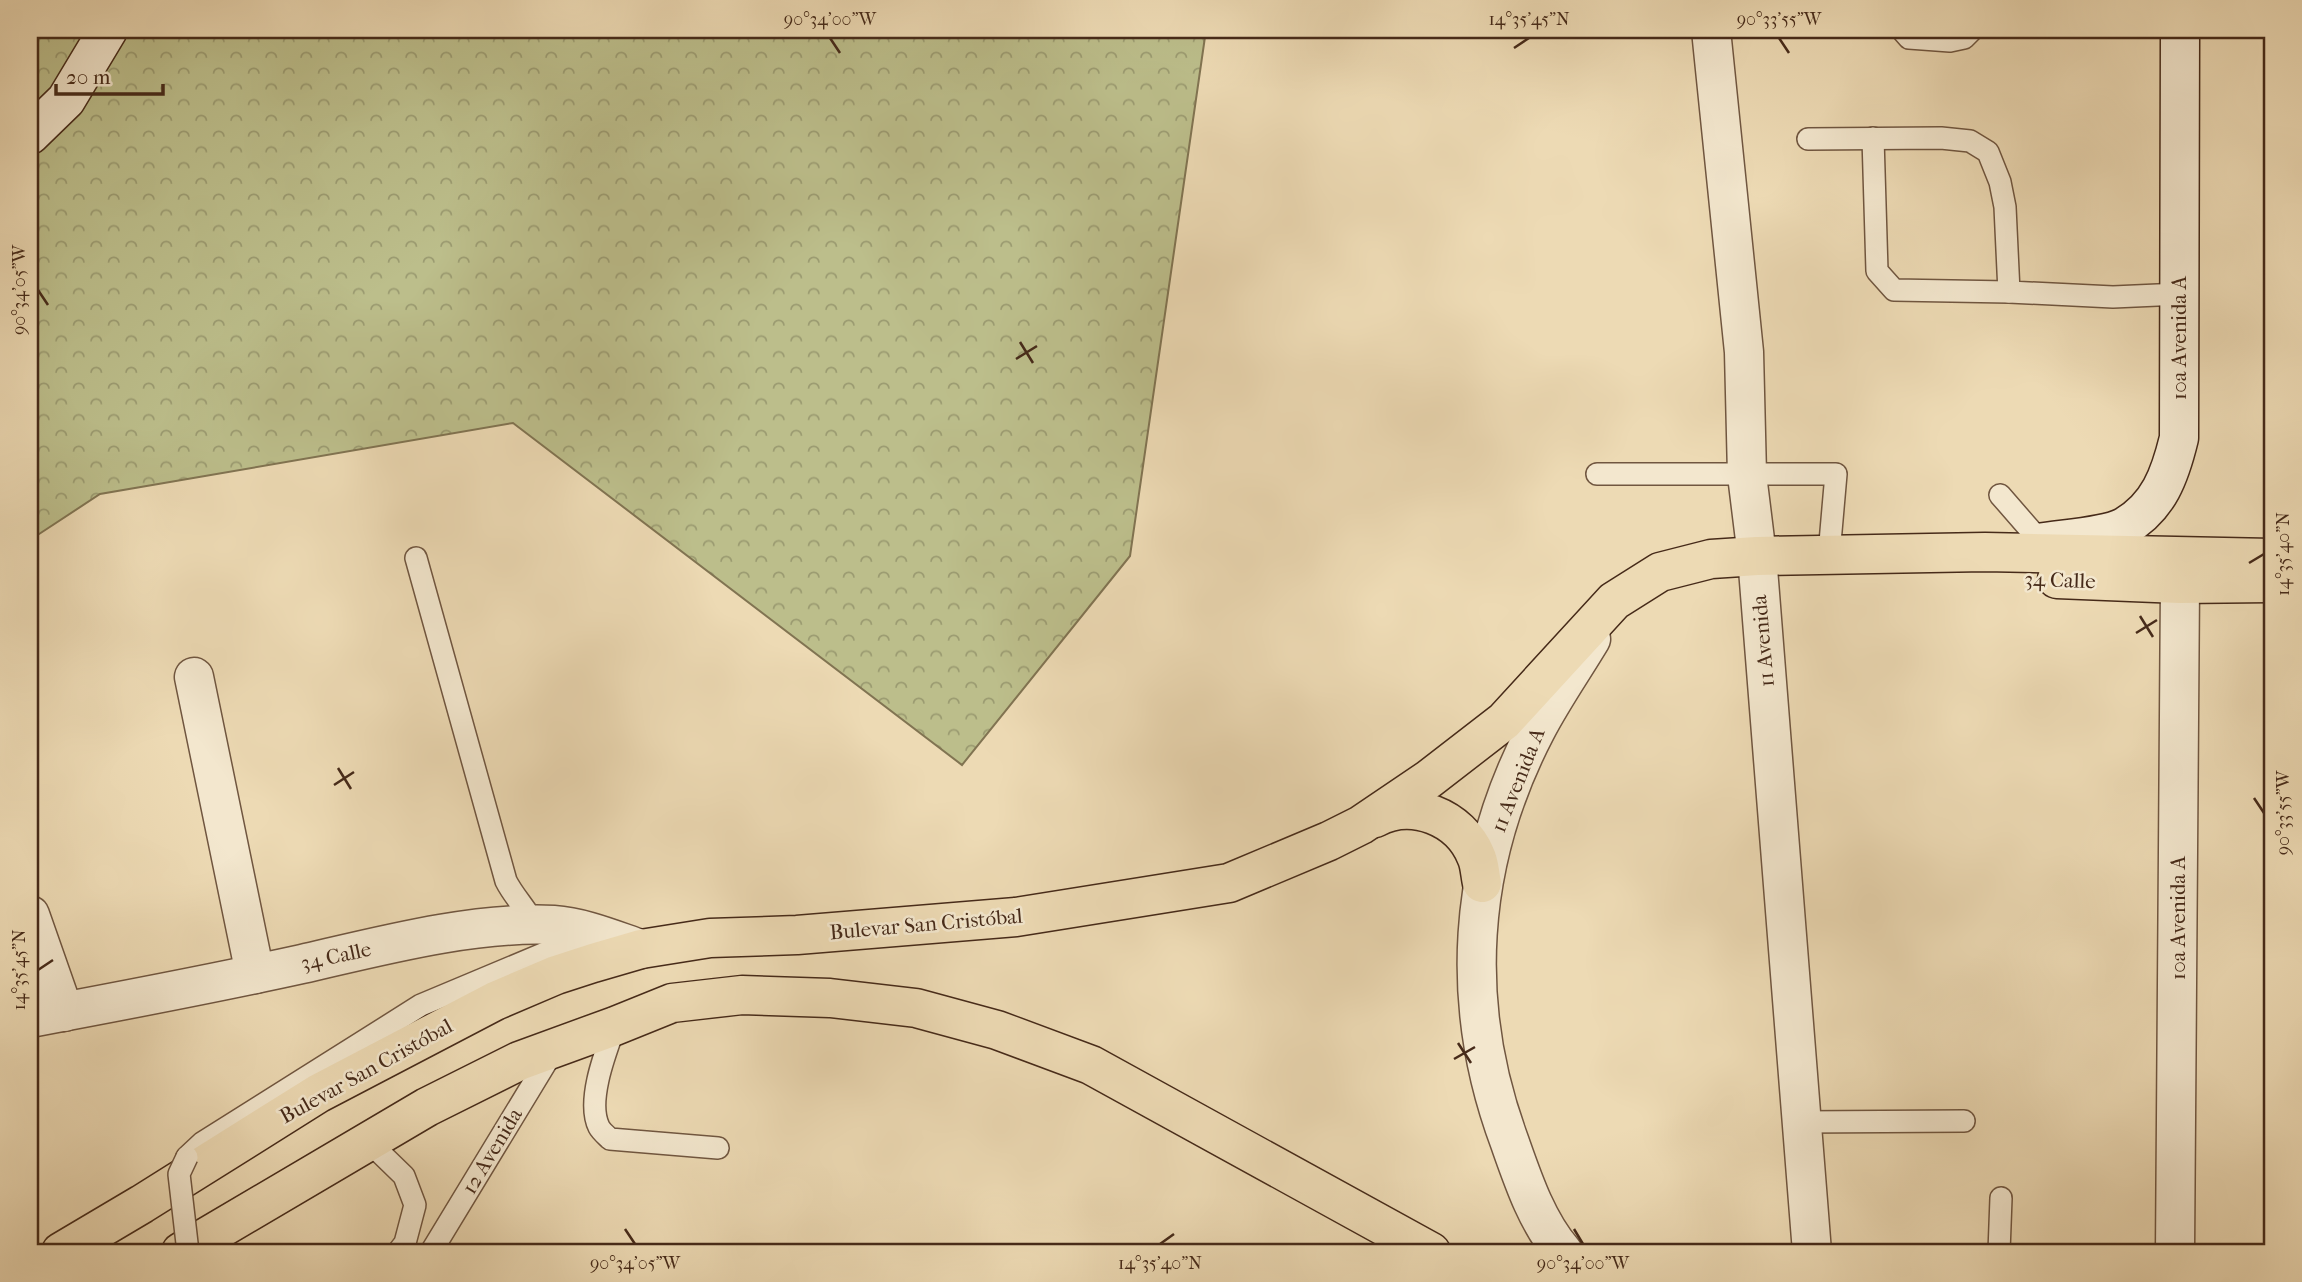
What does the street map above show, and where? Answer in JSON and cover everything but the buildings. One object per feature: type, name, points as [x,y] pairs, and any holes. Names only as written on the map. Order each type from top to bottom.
[{"type":"main road","name":"34 Calle","points":[[1757,556],[1985,552],[2272,558]]},
{"type":"main road","name":"34 Calle","points":[[1839,554],[1984,577],[2180,584],[2272,583]]},
{"type":"main road","name":"Bulevar San Cristóbal","points":[[61,1252],[319,1093],[394,1053],[495,1002],[544,981],[641,949],[710,938],[797,935],[1016,918],[1229,883],[1361,825],[1429,779],[1504,722],[1614,601],[1661,572],[1711,559],[1757,556]]},
{"type":"main road","points":[[1361,825],[1385,812],[1413,809],[1440,816],[1462,833],[1476,856],[1482,883]]},
{"type":"main road","points":[[181,1252],[426,1107],[519,1061],[615,1027],[672,1003],[742,995],[830,998],[916,1008],[997,1030],[1091,1065],[1431,1252]]},
{"type":"street","points":[[30,135],[66,100],[108,30]]},
{"type":"street","name":"11 Avenida","points":[[1711,30],[1744,352],[1747,475],[1757,556],[1812,1252]]},
{"type":"street","name":"10a Avenida A","points":[[1985,552],[2123,528],[2153,504],[2172,468],[2179,438],[2180,30]]},
{"type":"street","name":"10a Avenida A","points":[[2175,1252],[2180,584]]},
{"type":"street","name":"11 Avenida A","points":[[1563,1252],[1554,1242],[1527,1190],[1495,1104],[1481,1034],[1475,958],[1482,883],[1502,808],[1536,731],[1614,601]]},
{"type":"street","points":[[194,677],[255,974]]},
{"type":"street","points":[[30,915],[47,1015]]},
{"type":"street","name":"34 Calle","points":[[47,1015],[172,992],[413,939],[518,925],[556,925],[593,933],[641,949]]},
{"type":"lane","points":[[1902,30],[1909,38],[1950,41],[1964,38],[1972,30]]},
{"type":"lane","points":[[1873,138],[1877,271],[1894,290],[2113,297],[2180,294]]},
{"type":"lane","points":[[1808,139],[1941,138],[1970,141],[1988,152],[2000,182],[2005,207],[2009,292]]},
{"type":"lane","points":[[1597,474],[1836,474],[1839,554]]},
{"type":"lane","points":[[2000,495],[2041,542]]},
{"type":"lane","points":[[416,558],[506,881],[513,894],[528,910],[536,926]]},
{"type":"lane","points":[[188,1252],[179,1174],[187,1157],[202,1143],[421,1005],[593,933]]},
{"type":"lane","points":[[615,1027],[598,1076],[595,1110],[599,1126],[610,1139],[718,1148]]},
{"type":"lane","name":"12 Avenida","points":[[431,1252],[554,1049]]},
{"type":"lane","points":[[1802,1122],[1964,1121]]},
{"type":"lane","points":[[369,1142],[404,1176],[415,1205],[405,1243],[398,1252]]},
{"type":"lane","points":[[1999,1252],[2001,1198]]},
{"type":"green space","points":[[30,30],[1206,30],[1130,556],[962,765],[513,423],[100,494],[30,540]]}]
